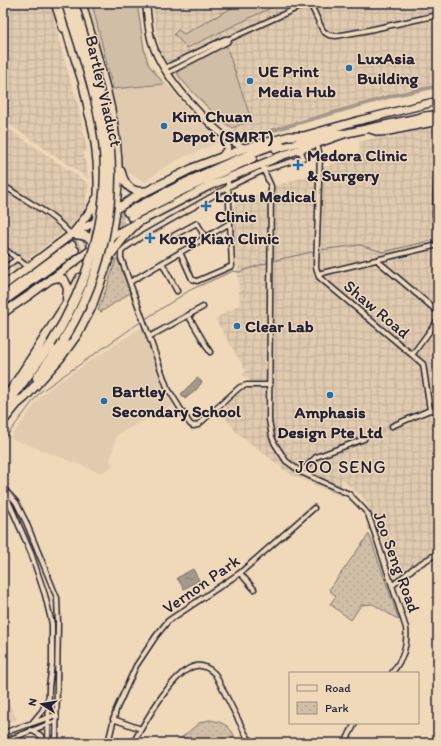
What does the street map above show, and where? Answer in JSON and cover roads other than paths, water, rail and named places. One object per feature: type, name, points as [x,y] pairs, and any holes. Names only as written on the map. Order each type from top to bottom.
[{"type":"highway","points":[[60,3],[83,82],[90,115]]},
{"type":"highway","name":"Bartley Viaduct","points":[[3,410],[51,344],[75,301],[90,260],[102,209],[104,186],[103,141],[96,106],[66,3]]},
{"type":"highway","name":"Bartley Viaduct","points":[[18,403],[64,339],[86,297],[98,265],[108,217],[111,189],[110,148],[106,120],[74,3]]},
{"type":"highway","points":[[422,117],[438,114]]},
{"type":"highway","points":[[104,269],[110,255],[118,244],[138,223]]},
{"type":"highway","points":[[69,236],[81,234],[95,242],[102,256],[104,269]]},
{"type":"highway","points":[[3,421],[60,358],[78,333],[91,308],[100,282],[111,236]]},
{"type":"highway","points":[[3,404],[64,307],[82,274],[86,254]]},
{"type":"highway","points":[[82,274],[90,267],[99,270],[100,282]]},
{"type":"highway","points":[[51,279],[57,277],[61,278],[67,284],[68,293],[64,307]]},
{"type":"main road","points":[[55,3],[90,115],[98,191],[95,242]]},
{"type":"main road","points":[[82,3],[114,124],[118,184],[116,209],[111,236]]},
{"type":"main road","points":[[146,3],[152,44],[157,56],[187,99],[235,144],[245,148]]},
{"type":"main road","points":[[347,134],[329,134],[263,153],[129,215],[206,172],[238,158],[304,136],[438,101]]},
{"type":"main road","points":[[3,313],[86,254],[95,242],[138,223],[184,198],[227,178],[263,167],[299,150],[347,134],[422,117]]},
{"type":"main road","points":[[369,129],[379,132],[389,131],[438,121]]},
{"type":"main road","points":[[3,286],[69,236],[154,187],[194,166],[245,148],[290,136],[304,136]]},
{"type":"main road","points":[[222,156],[227,149],[228,138]]},
{"type":"main road","points":[[117,157],[122,176],[128,187],[137,191],[154,187]]},
{"type":"main road","points":[[69,236],[95,203],[98,191]]},
{"type":"main road","points":[[69,236],[86,238],[86,254]]},
{"type":"main road","points":[[3,296],[74,248],[3,302]]},
{"type":"street","points":[[167,70],[227,42],[229,39],[309,3],[323,31],[329,35],[336,36],[438,15]]},
{"type":"street","points":[[317,144],[320,156],[316,267],[318,274],[438,245]]},
{"type":"street","points":[[438,146],[435,215],[438,232]]},
{"type":"street","points":[[263,167],[144,235],[126,247],[121,252],[121,258],[167,387],[186,419],[193,426],[198,425],[240,386],[270,385]]},
{"type":"street","name":"Joo Seng Road","points":[[263,167],[271,186],[269,420],[272,437],[281,455],[291,465],[301,472],[340,488],[349,494],[368,514],[404,618],[407,636],[404,655],[393,672]]},
{"type":"street","points":[[180,252],[192,279],[197,281],[231,268],[233,264],[227,178]]},
{"type":"street","points":[[3,185],[48,215],[66,229],[69,236]]},
{"type":"street","points":[[173,236],[197,223],[206,239]]},
{"type":"street","points":[[130,282],[180,252],[206,239],[230,223]]},
{"type":"street","points":[[3,248],[28,266]]},
{"type":"street","points":[[3,269],[18,258]]},
{"type":"street","points":[[379,259],[379,262],[438,312]]},
{"type":"street","points":[[162,263],[177,291]]},
{"type":"street","name":"Shaw Road","points":[[318,274],[322,280],[423,364],[430,410]]},
{"type":"street","points":[[149,337],[203,307]]},
{"type":"street","points":[[188,315],[210,352]]},
{"type":"street","points":[[412,355],[438,320]]},
{"type":"street","points":[[392,426],[430,410],[438,411]]},
{"type":"street","points":[[301,472],[316,457],[364,439]]},
{"type":"street","points":[[3,489],[16,502],[29,528],[57,598],[56,743]]},
{"type":"street","points":[[3,489],[31,553],[45,595],[52,624],[52,664],[49,696],[48,743]]},
{"type":"street","name":"Vernon Park","points":[[108,743],[113,719],[126,686],[136,666],[168,621],[240,573],[314,508]]},
{"type":"street","points":[[393,585],[415,567],[438,554]]},
{"type":"street","points":[[240,573],[254,589]]},
{"type":"street","points":[[52,624],[58,623]]},
{"type":"street","points":[[133,743],[165,692],[189,669],[200,666],[210,669],[215,674],[247,737],[254,743]]},
{"type":"street","points":[[31,724],[42,711],[49,696]]},
{"type":"street","points":[[3,734],[56,715]]},
{"type":"street","points":[[113,719],[141,729]]},
{"type":"street","points":[[3,742],[56,721]]},
{"type":"street","points":[[345,743],[354,724]]},
{"type":"street","points":[[31,730],[40,735],[48,743]]},
{"type":"water","points":[[197,378],[202,382],[196,390],[185,399],[181,394]]},
{"type":"water","points":[[193,569],[199,580],[184,589],[177,578]]},
{"type":"waterway","points":[[247,140],[256,135],[395,95],[438,86]]},
{"type":"waterway","points":[[319,250],[360,245],[383,252],[438,239]]},
{"type":"waterway","points":[[272,261],[316,251]]},
{"type":"waterway","points":[[144,320],[190,290],[233,271],[239,272],[269,262]]},
{"type":"waterway","points":[[3,441],[40,392],[142,321]]},
{"type":"tunnel","points":[[110,222],[127,212]]},
{"type":"tunnel","points":[[109,231],[131,217]]},
{"type":"tunnel","points":[[72,245],[89,234]]},
{"type":"tunnel","points":[[75,250],[96,238]]},
{"type":"tunnel","points":[[364,439],[392,426]]},
{"type":"place","name":"LuxAsia Building","points":[[349,68]]},
{"type":"place","name":"UE Print Media Hub","points":[[250,81]]},
{"type":"place","name":"Kim Chuan Depot (SMRT)","points":[[164,126]]},
{"type":"place","name":"Medora Clinic & Surgery","points":[[298,165]]},
{"type":"place","name":"Lotus Medical Clinic","points":[[206,206]]},
{"type":"place","name":"Kong Kian Clinic","points":[[150,238]]},
{"type":"place","name":"Clear Lab","points":[[237,326]]},
{"type":"place","name":"Amphasis Design Pte Ltd","points":[[330,395]]},
{"type":"place","name":"Bartley Secondary School","points":[[104,401]]},
{"type":"district","name":"JOO SENG","points":[[341,467]]}]
